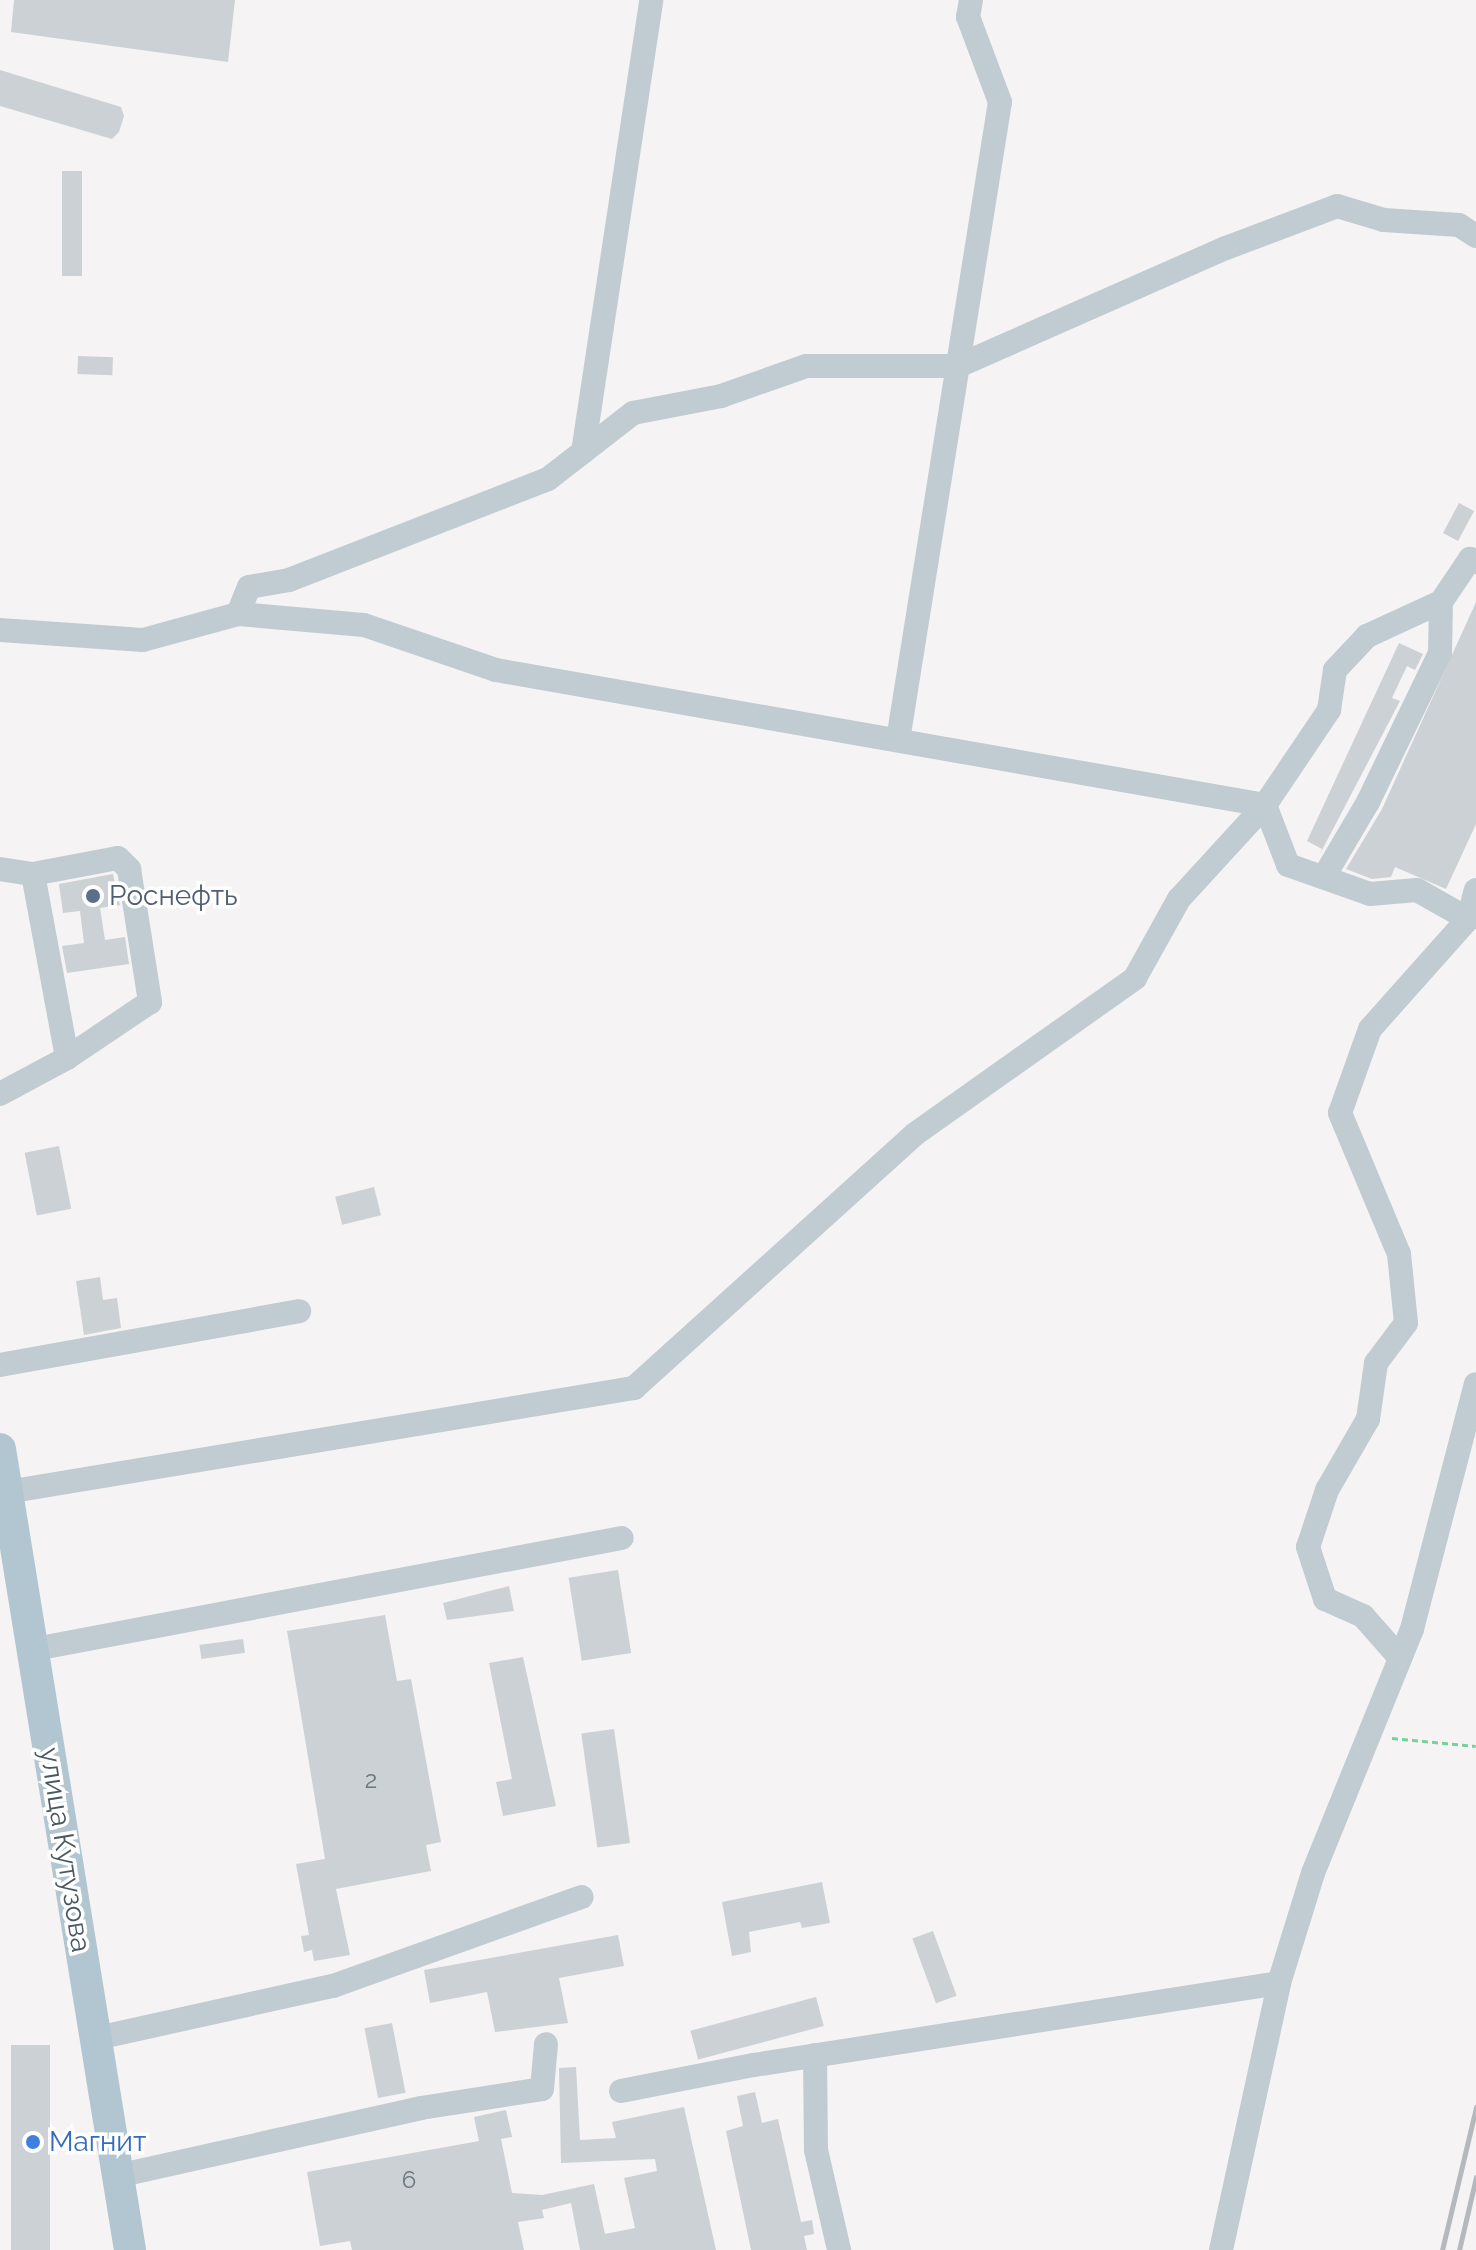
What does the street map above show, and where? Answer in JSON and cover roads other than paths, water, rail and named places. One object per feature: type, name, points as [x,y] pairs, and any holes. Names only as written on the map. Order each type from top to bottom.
[{"type":"main road","name":"улица Кутузова","points":[[0,1449],[35,1649],[93,2039],[130,2250]]},
{"type":"street","points":[[583,452],[651,0]]},
{"type":"street","points":[[898,740],[1000,102],[968,17],[971,0]]},
{"type":"street","points":[[238,614],[249,587],[289,580],[548,479],[633,413],[721,396],[806,366],[880,370],[958,366],[1226,248],[1337,206],[1384,220],[1459,225],[1476,236]]},
{"type":"street","points":[[7,1492],[634,1388],[915,1134],[1135,978],[1179,899],[1265,805],[1329,710],[1335,670],[1367,636],[1441,602],[1470,559],[1476,562]]},
{"type":"street","points":[[1325,875],[1368,802],[1440,653],[1441,602]]},
{"type":"street","points":[[0,630],[143,640],[238,614],[364,625],[496,670],[1265,805]]},
{"type":"street","points":[[1265,805],[1288,865],[1325,875],[1370,894],[1417,890],[1468,919]]},
{"type":"street","points":[[0,869],[33,874],[118,858],[129,869],[150,1002],[67,1058],[0,1094]]},
{"type":"street","points":[[33,874],[67,1058]]},
{"type":"street","points":[[1400,1658],[1363,1616],[1325,1599],[1308,1547],[1327,1490],[1368,1419],[1376,1363],[1406,1323],[1399,1254],[1340,1113],[1370,1029],[1468,919],[1476,890]]},
{"type":"street","points":[[0,1365],[299,1311]]},
{"type":"street","points":[[1221,2250],[1279,1983],[1313,1873],[1400,1658],[1476,1384]]},
{"type":"street","points":[[35,1649],[622,1538]]},
{"type":"street","points":[[93,2039],[333,1986],[582,1897]]},
{"type":"street","points":[[621,2091],[815,2055],[1279,1983]]},
{"type":"street","points":[[117,2176],[421,2108],[542,2089],[546,2044]]},
{"type":"street","points":[[815,2055],[816,2150],[839,2250]]},
{"type":"railway","points":[[1442,2250],[1476,2107]]},
{"type":"railway","points":[[1459,2250],[1476,2177]]},
{"type":"place","name":"Роснефть","points":[[93,896]]},
{"type":"place","name":"Магнит","points":[[33,2142]]}]
